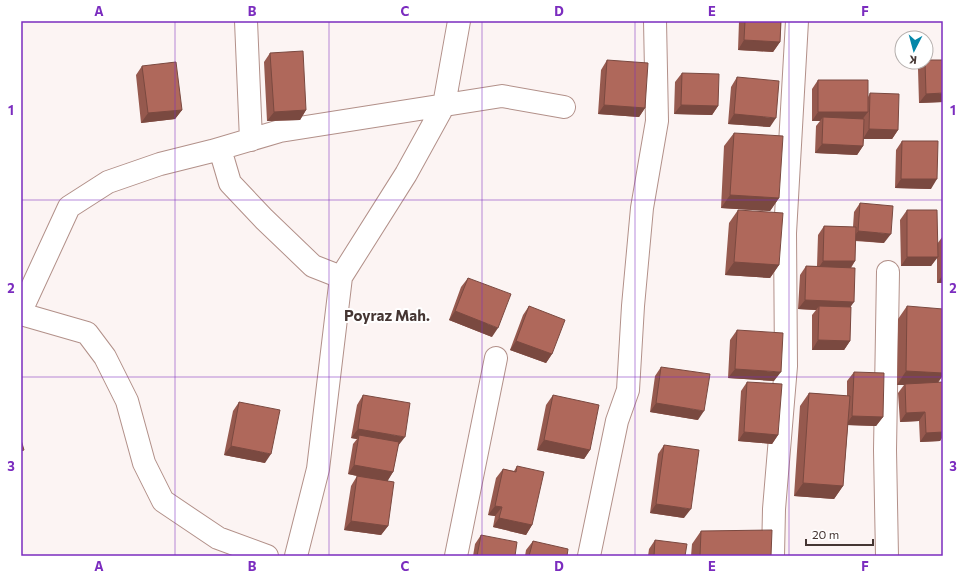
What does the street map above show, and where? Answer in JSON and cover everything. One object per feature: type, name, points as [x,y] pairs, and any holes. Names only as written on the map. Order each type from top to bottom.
[{"type":"street","points":[[246,21],[251,140]]},
{"type":"street","points":[[296,556],[318,469],[341,277],[406,174],[444,105],[460,21]]},
{"type":"street","points":[[589,556],[617,421],[628,390],[633,306],[642,208],[657,121],[655,21]]},
{"type":"street","points":[[773,556],[774,510],[786,366],[786,233],[797,21]]},
{"type":"street","points":[[267,556],[218,538],[163,501],[144,463],[127,401],[105,357],[87,333],[21,313],[69,207],[108,182],[160,164],[220,149],[280,131],[502,96],[564,107]]},
{"type":"street","points":[[220,149],[230,184],[313,266],[341,277]]},
{"type":"street","points":[[887,556],[885,450],[888,272]]},
{"type":"street","points":[[456,556],[496,358]]},
{"type":"building","points":[[745,21],[781,21],[780,42],[744,40]]},
{"type":"building","points":[[303,51],[306,110],[274,112],[270,53]]},
{"type":"building","points":[[607,60],[648,63],[645,108],[604,105]]},
{"type":"building","points":[[934,60],[943,60],[943,93],[926,94],[925,70],[934,70]]},
{"type":"building","points":[[176,62],[182,110],[148,113],[142,66]]},
{"type":"building","points":[[682,73],[719,74],[718,106],[681,105]]},
{"type":"building","points":[[737,77],[779,81],[776,118],[734,114]]},
{"type":"building","points":[[818,80],[868,80],[868,112],[818,112]]},
{"type":"building","points":[[870,93],[899,94],[898,130],[869,129]]},
{"type":"building","points":[[823,117],[864,119],[863,146],[822,144]]},
{"type":"building","points":[[734,133],[783,136],[779,198],[730,195]]},
{"type":"building","points":[[902,141],[938,141],[937,179],[901,179]]},
{"type":"building","points":[[860,203],[893,206],[891,234],[858,231]]},
{"type":"building","points":[[738,210],[783,213],[779,265],[734,262]]},
{"type":"building","points":[[907,210],[937,210],[938,257],[907,257]]},
{"type":"building","points":[[824,226],[856,227],[855,261],[823,261]]},
{"type":"building","points":[[806,266],[855,268],[854,302],[805,300]]},
{"type":"building","points":[[468,278],[511,294],[498,328],[455,311]]},
{"type":"building","points":[[529,306],[565,320],[552,354],[516,341]]},
{"type":"building","points":[[819,306],[851,307],[850,341],[818,340]]},
{"type":"building","points":[[907,306],[943,309],[943,373],[906,371]]},
{"type":"building","points":[[737,330],[783,333],[781,372],[735,369]]},
{"type":"building","points":[[661,367],[710,374],[704,411],[656,403]]},
{"type":"building","points":[[854,372],[884,373],[883,417],[852,416]]},
{"type":"building","points":[[747,382],[782,384],[778,435],[744,432]]},
{"type":"building","points":[[943,382],[943,432],[926,433],[925,412],[906,413],[905,384]]},
{"type":"building","points":[[809,393],[850,396],[843,486],[803,483]]},
{"type":"building","points":[[363,395],[410,403],[405,437],[358,429]]},
{"type":"building","points":[[553,395],[599,405],[590,450],[544,440]]},
{"type":"building","points":[[239,402],[280,410],[271,454],[231,446]]},
{"type":"building","points":[[359,435],[399,442],[393,472],[354,465]]},
{"type":"building","points":[[21,440],[24,450],[21,451]]},
{"type":"building","points":[[664,445],[699,450],[691,509],[656,504]]},
{"type":"building","points":[[517,466],[544,472],[532,525],[499,518],[502,507],[495,506],[503,469],[516,472]]},
{"type":"building","points":[[357,476],[394,482],[388,526],[351,521]]},
{"type":"building","points":[[772,530],[771,556],[700,556],[701,531]]},
{"type":"building","points":[[481,535],[517,542],[515,556],[477,556]]},
{"type":"building","points":[[655,540],[687,544],[685,556],[654,556]]},
{"type":"building","points":[[533,541],[568,549],[567,556],[529,556]]},
{"type":"district","name":"Poyraz Mah.","points":[[387,315]]}]
